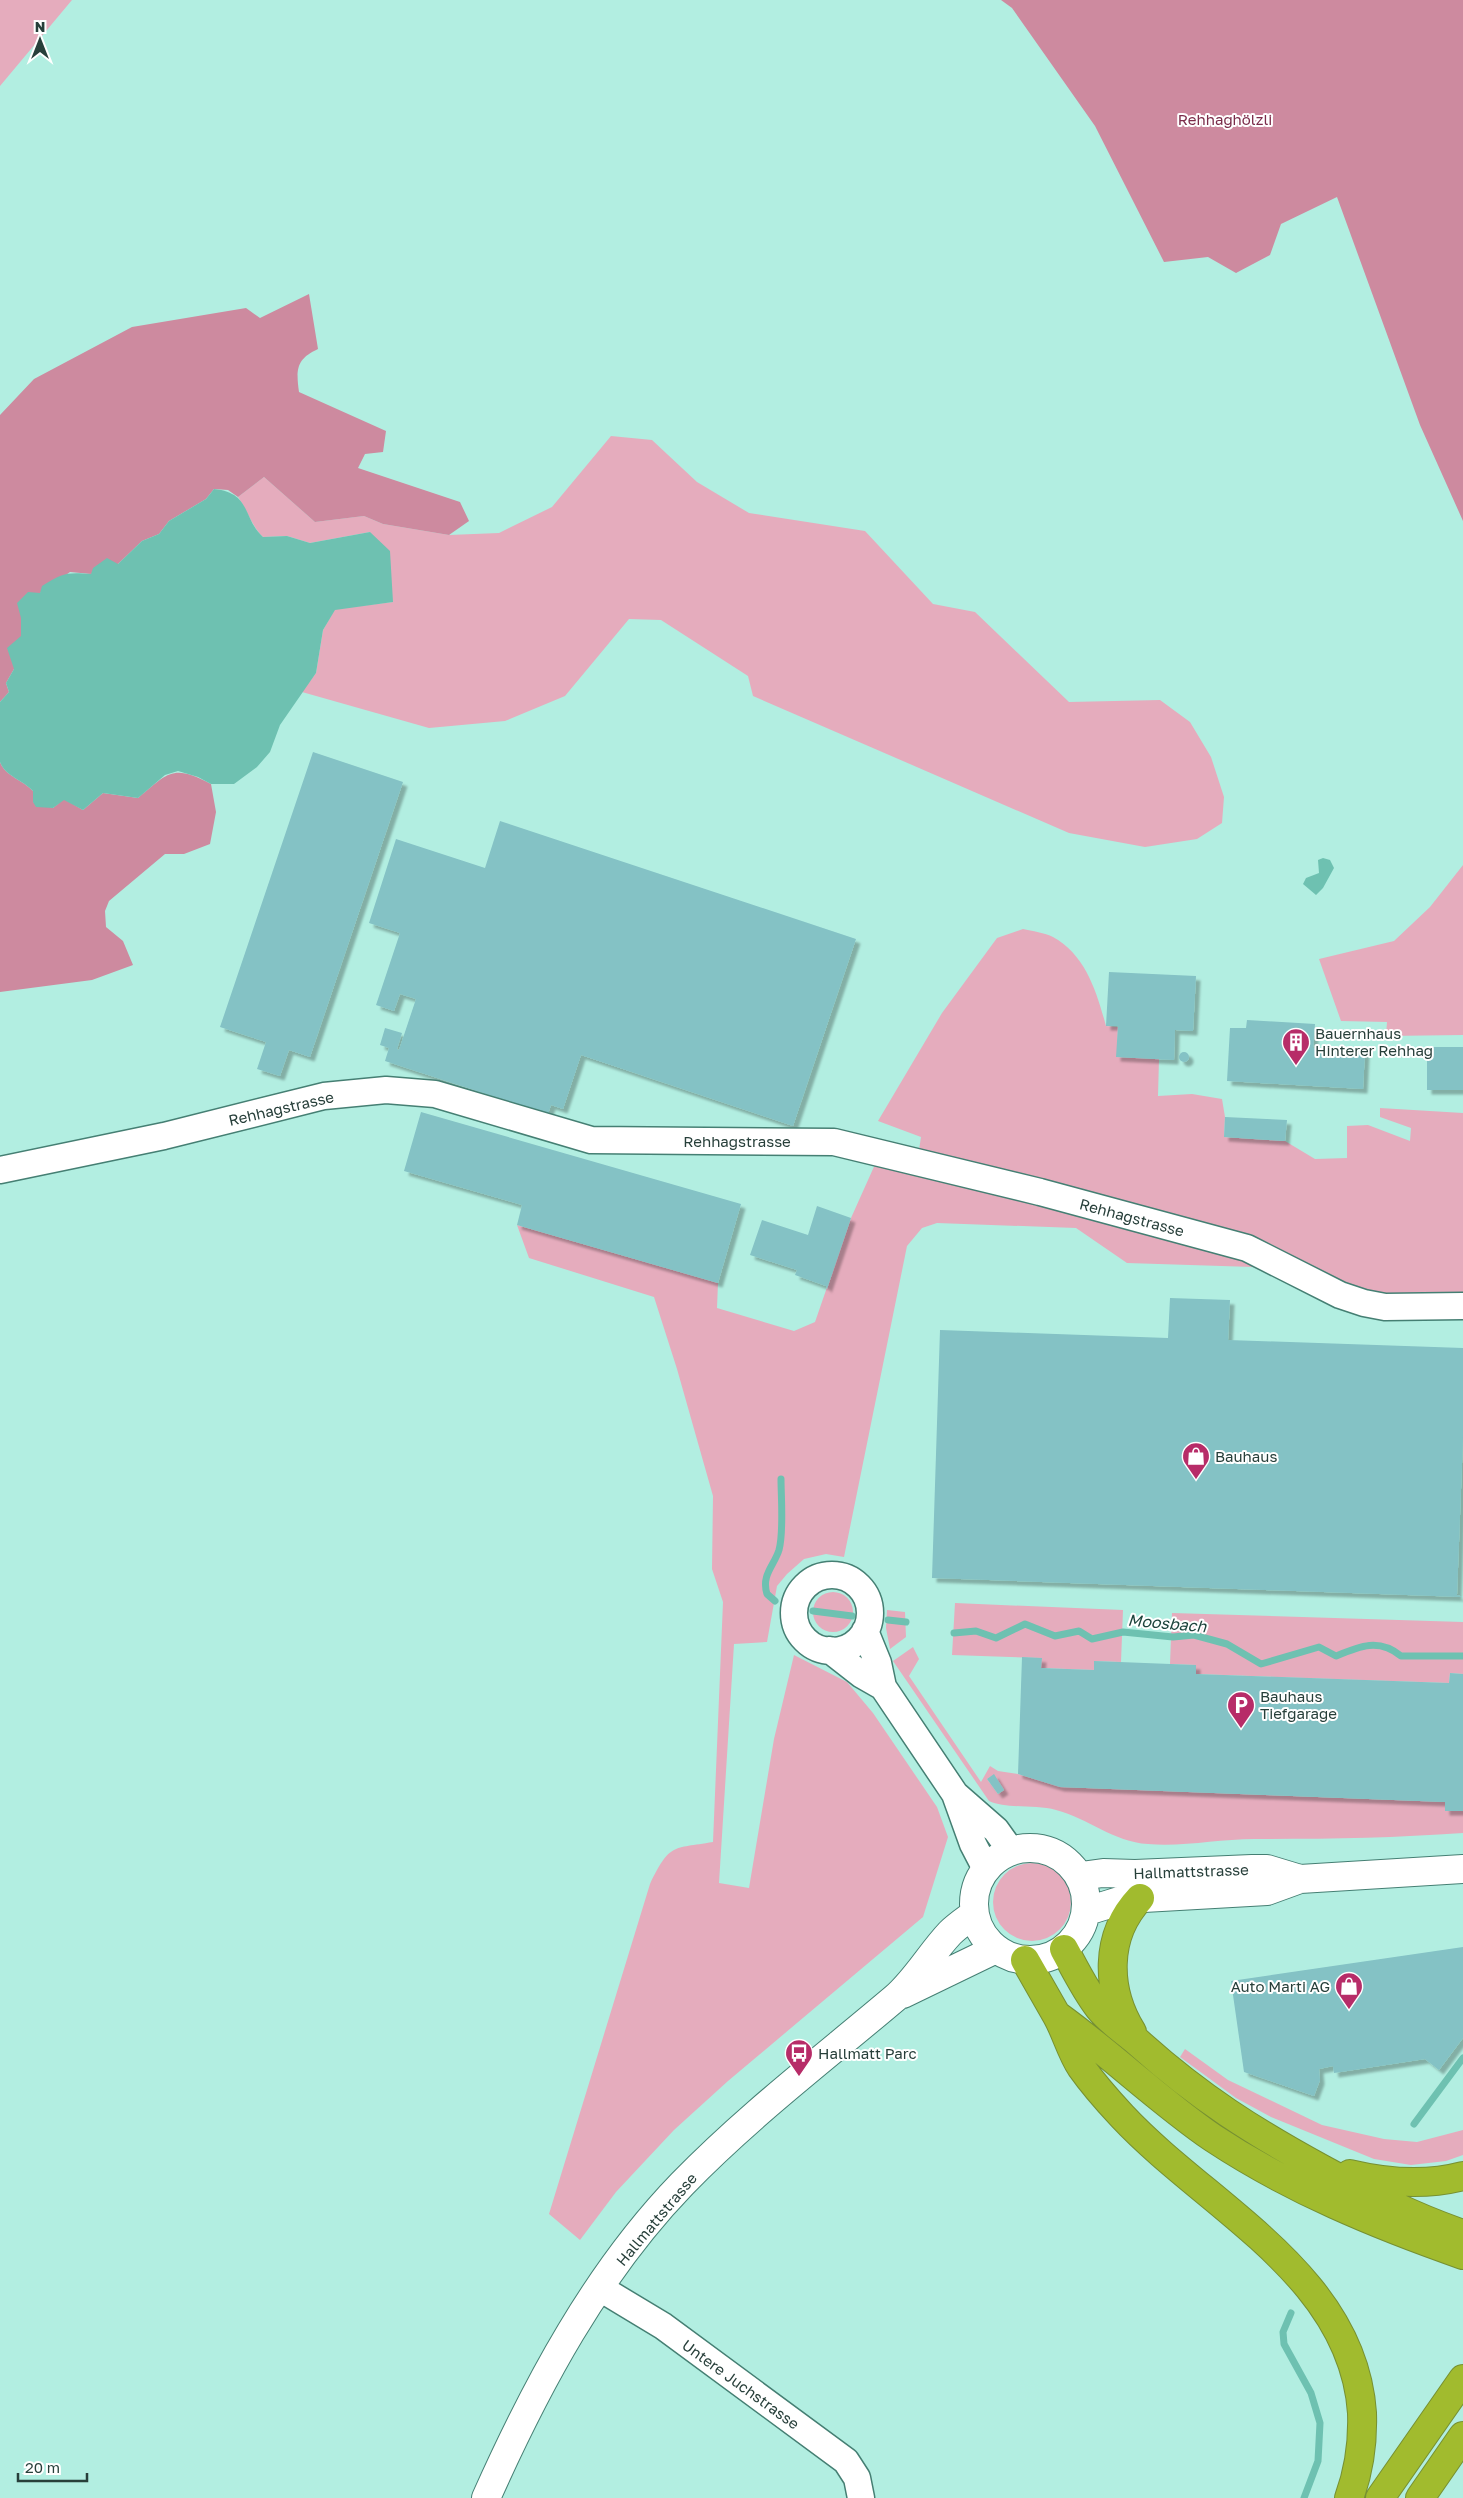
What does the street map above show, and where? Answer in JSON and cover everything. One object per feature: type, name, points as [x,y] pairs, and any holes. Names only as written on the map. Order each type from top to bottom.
[{"type":"highway","points":[[1138,2042],[1124,2018],[1112,1980],[1117,1940],[1122,1925],[1127,1914],[1140,1898]]},
{"type":"highway","points":[[1064,1949],[1082,1983],[1098,2007],[1116,2027],[1138,2042],[1197,2093],[1247,2127],[1406,2213],[1463,2234]]},
{"type":"highway","points":[[1026,1960],[1057,2016],[1080,2065],[1122,2116],[1182,2174],[1266,2243],[1321,2302],[1339,2330],[1353,2365],[1361,2398],[1363,2437],[1355,2482],[1349,2498]]},
{"type":"highway","points":[[1057,2016],[1098,2045],[1178,2112],[1249,2160],[1341,2208],[1463,2256]]},
{"type":"highway","points":[[1297,2155],[1339,2171],[1389,2182],[1421,2183],[1463,2176]]},
{"type":"highway","points":[[1380,2498],[1463,2379]]},
{"type":"highway","points":[[1420,2498],[1463,2436]]},
{"type":"main road","points":[[1034,1848],[1049,1850],[1073,1866],[1081,1876],[1085,1889],[1087,1911],[1082,1927],[1075,1939],[1064,1949],[1044,1958],[1026,1960],[1012,1957],[996,1949],[980,1930],[974,1914],[978,1880],[997,1858],[1011,1851],[1034,1848]]},
{"type":"main road","name":"Hallmattstrasse","points":[[1081,1876],[1102,1872],[1135,1874],[1252,1869],[1267,1870],[1300,1879]]},
{"type":"main road","name":"Hallmattstrasse","points":[[1087,1911],[1109,1902],[1140,1898],[1267,1891],[1300,1879],[1463,1869]]},
{"type":"main road","name":"Hallmattstrasse","points":[[486,2498],[553,2363],[600,2288],[648,2223],[694,2172],[742,2125],[897,1996],[950,1932],[974,1914]]},
{"type":"main road","name":"Hallmattstrasse","points":[[897,1996],[996,1949]]},
{"type":"street","name":"Rehhagstrasse","points":[[0,1170],[164,1136],[324,1096],[386,1090],[435,1094],[591,1140],[834,1142],[1021,1187],[1247,1248],[1340,1295],[1364,1303],[1385,1307],[1463,1306]]},
{"type":"street","points":[[836,1575],[856,1583],[867,1598],[869,1606],[868,1623],[865,1631],[860,1638],[846,1648],[830,1650],[814,1646],[807,1641],[796,1625],[794,1614],[799,1594],[815,1579],[836,1575]]},
{"type":"street","points":[[865,1631],[878,1663],[882,1687]]},
{"type":"street","points":[[830,1650],[862,1675],[882,1687],[955,1794],[996,1830],[1011,1851]]},
{"type":"street","points":[[955,1794],[973,1844],[986,1870]]},
{"type":"street","name":"Untere Juchstrasse","points":[[600,2288],[663,2326],[846,2461],[857,2478],[861,2498]]},
{"type":"shaded area","points":[[0,0],[72,0],[0,86]]},
{"type":"shaded area","points":[[611,436],[652,440],[697,482],[749,513],[865,531],[933,604],[975,612],[1069,702],[1160,700],[1190,722],[1211,757],[1224,797],[1222,823],[1197,839],[1145,847],[1069,833],[753,696],[748,676],[661,620],[629,619],[565,696],[505,721],[429,728],[302,692],[316,673],[323,630],[335,609],[393,602],[370,532],[310,543],[287,536],[263,537],[256,529],[238,497],[264,477],[315,522],[364,516],[383,524],[449,535],[499,533],[552,507]]},
{"type":"shaded area","points":[[214,489],[226,491],[241,501],[256,530],[263,537],[287,536],[310,543],[370,532],[390,551],[393,602],[335,610],[323,630],[316,673],[280,725],[270,752],[257,767],[234,784],[211,784],[198,777],[178,771],[165,775],[138,798],[103,793],[83,810],[64,800],[53,808],[36,807],[33,802],[33,791],[6,771],[0,762],[0,702],[9,692],[6,683],[14,669],[7,648],[21,636],[21,618],[17,603],[28,592],[40,593],[42,586],[60,576],[70,573],[91,574],[93,568],[107,558],[118,564],[142,541],[159,534],[169,521],[206,499]]},
{"type":"shaded area","points":[[1323,858],[1330,860],[1334,868],[1323,888],[1316,895],[1303,884],[1306,878],[1319,873],[1318,860]]},
{"type":"shaded area","points":[[1463,865],[1463,1035],[1386,1036],[1387,1022],[1341,1021],[1319,959],[1394,941],[1430,907]]},
{"type":"shaded area","points":[[1023,929],[1053,937],[1074,954],[1082,964],[1094,988],[1106,1026],[1118,1027],[1117,1057],[1159,1059],[1158,1096],[1192,1094],[1222,1099],[1225,1117],[1224,1137],[1285,1141],[1315,1159],[1347,1158],[1347,1126],[1368,1125],[1410,1141],[1411,1128],[1380,1117],[1380,1108],[1463,1113],[1463,1297],[1363,1293],[919,1150],[921,1137],[878,1121],[942,1013],[997,938]]},
{"type":"shaded area","points":[[877,1160],[1247,1258],[1348,1306],[1463,1316],[1360,1316],[1253,1267],[1127,1263],[1076,1228],[937,1223],[922,1228],[907,1246],[844,1557],[826,1554],[804,1559],[777,1586],[767,1642],[734,1644],[719,1883],[749,1888],[774,1739],[794,1655],[847,1682],[873,1713],[937,1807],[948,1837],[923,1917],[728,2081],[674,2130],[616,2192],[580,2240],[549,2214],[650,1884],[663,1861],[674,1850],[713,1842],[723,1602],[712,1569],[713,1496],[677,1369],[654,1297],[529,1258],[517,1225],[718,1283],[717,1308],[794,1331],[815,1322],[851,1218]]},
{"type":"shaded area","points":[[833,1592],[847,1598],[853,1612],[847,1626],[833,1632],[819,1626],[813,1612],[819,1598]]},
{"type":"shaded area","points":[[955,1603],[1123,1610],[1121,1662],[1094,1661],[1094,1670],[1041,1668],[1041,1658],[952,1655]]},
{"type":"shaded area","points":[[887,1610],[905,1612],[906,1637],[890,1649],[886,1628]]},
{"type":"shaded area","points":[[1172,1613],[1463,1622],[1463,1674],[1450,1673],[1449,1683],[1196,1674],[1196,1665],[1170,1664]]},
{"type":"shaded area","points":[[913,1647],[919,1659],[909,1676],[981,1782],[990,1766],[998,1771],[1018,1774],[1061,1787],[1445,1802],[1445,1811],[1463,1811],[1463,1833],[1359,1838],[1241,1839],[1161,1845],[1123,1839],[1079,1818],[1056,1810],[1003,1805],[989,1801],[893,1661]],"holes":[[[994,1775],[1004,1790],[998,1794],[987,1779]]]},
{"type":"shaded area","points":[[1032,1863],[1047,1866],[1059,1875],[1068,1887],[1071,1902],[1068,1917],[1059,1929],[1047,1938],[1032,1941],[1017,1938],[1005,1929],[996,1917],[993,1902],[996,1887],[1005,1875],[1017,1866]]},
{"type":"shaded area","points":[[1185,2049],[1228,2080],[1322,2125],[1384,2139],[1417,2142],[1463,2130],[1463,2155],[1446,2161],[1411,2165],[1374,2159],[1271,2117],[1236,2098],[1180,2057]]},
{"type":"green space","name":"Rehhaghölzli","points":[[1001,0],[1463,0],[1463,521],[1420,425],[1337,197],[1281,224],[1270,255],[1236,273],[1208,257],[1164,262],[1095,126],[1012,8]]},
{"type":"green space","points":[[309,294],[318,349],[305,357],[299,366],[299,392],[386,431],[383,452],[365,454],[358,468],[460,502],[469,521],[449,535],[383,524],[364,516],[315,522],[264,477],[238,497],[228,490],[214,489],[206,499],[169,521],[159,534],[142,541],[118,564],[91,574],[70,572],[40,593],[21,618],[21,637],[14,669],[6,683],[9,692],[0,702],[0,415],[34,379],[132,327],[246,308],[260,318]]},
{"type":"green space","points":[[0,762],[6,771],[33,791],[33,802],[53,808],[64,799],[83,810],[103,793],[138,798],[157,782],[172,774],[188,774],[211,784],[216,812],[210,844],[184,854],[165,854],[109,901],[105,911],[106,927],[123,941],[133,965],[92,980],[0,992]]},
{"type":"building","points":[[313,752],[403,782],[310,1057],[289,1050],[280,1076],[257,1069],[266,1042],[220,1027]]},
{"type":"building","points":[[500,821],[856,939],[793,1126],[581,1055],[563,1109],[551,1105],[548,1114],[385,1061],[389,1048],[380,1045],[385,1028],[402,1033],[397,1049],[399,1050],[416,999],[400,994],[394,1011],[376,1005],[400,933],[369,923],[396,839],[485,868]]},
{"type":"building","points":[[1109,972],[1196,976],[1193,1031],[1175,1030],[1174,1060],[1116,1057],[1118,1026],[1106,1026]]},
{"type":"building","name":"Bauernhaus Hinterer Rehhag","points":[[1247,1020],[1315,1024],[1313,1048],[1365,1051],[1363,1089],[1227,1081],[1230,1028],[1246,1028]]},
{"type":"building","points":[[1427,1047],[1463,1047],[1463,1090],[1427,1090]]},
{"type":"building","points":[[1182,1052],[1186,1052],[1189,1057],[1188,1061],[1182,1062],[1179,1059],[1179,1055]]},
{"type":"building","points":[[421,1112],[741,1204],[718,1283],[517,1225],[522,1205],[404,1171]]},
{"type":"building","points":[[1225,1117],[1287,1120],[1285,1141],[1224,1137]]},
{"type":"building","points":[[817,1206],[851,1218],[827,1289],[826,1286],[795,1275],[797,1270],[750,1255],[762,1220],[808,1235]]},
{"type":"building","points":[[1170,1298],[1230,1300],[1228,1340],[1463,1348],[1463,1437],[1457,1595],[1463,1597],[932,1578],[940,1330],[1168,1338]]},
{"type":"building","name":"Bauhaus Tiefgarage","points":[[1022,1657],[1042,1658],[1041,1668],[1094,1670],[1094,1661],[1196,1665],[1196,1674],[1449,1683],[1450,1673],[1463,1674],[1463,1811],[1445,1811],[1445,1802],[1060,1787],[1018,1774]]},
{"type":"building","points":[[994,1774],[1004,1790],[998,1794],[987,1779]]},
{"type":"building","name":"Auto Marti AG","points":[[1463,1947],[1463,2038],[1439,2070],[1425,2059],[1334,2073],[1333,2066],[1319,2069],[1320,2080],[1314,2096],[1244,2072],[1231,1981]]},
{"type":"waterway","name":"Moosbach","points":[[775,1601],[767,1594],[766,1581],[781,1543],[781,1479]]},
{"type":"waterway","name":"Moosbach","points":[[813,1611],[852,1616]]},
{"type":"waterway","name":"Moosbach","points":[[888,1620],[906,1622]]},
{"type":"waterway","name":"Moosbach","points":[[954,1633],[976,1631],[996,1638],[1025,1624],[1055,1636],[1079,1631],[1092,1639],[1123,1632],[1173,1637],[1194,1635],[1227,1644],[1261,1664],[1319,1647],[1336,1656],[1369,1645],[1385,1647],[1401,1656],[1463,1656]]},
{"type":"waterway","points":[[1414,2124],[1463,2058]]},
{"type":"waterway","points":[[1291,2313],[1283,2332],[1284,2344],[1311,2393],[1320,2423],[1318,2461],[1304,2498]]},
{"type":"place","name":"Bauernhaus Hinterer Rehhag","points":[[1296,1066]]},
{"type":"place","name":"Bauhaus","points":[[1196,1480]]},
{"type":"place","name":"Bauhaus Tiefgarage","points":[[1241,1729]]},
{"type":"place","name":"Auto Marti AG","points":[[1349,2010]]},
{"type":"place","name":"Hallmatt Parc","points":[[799,2077]]}]
